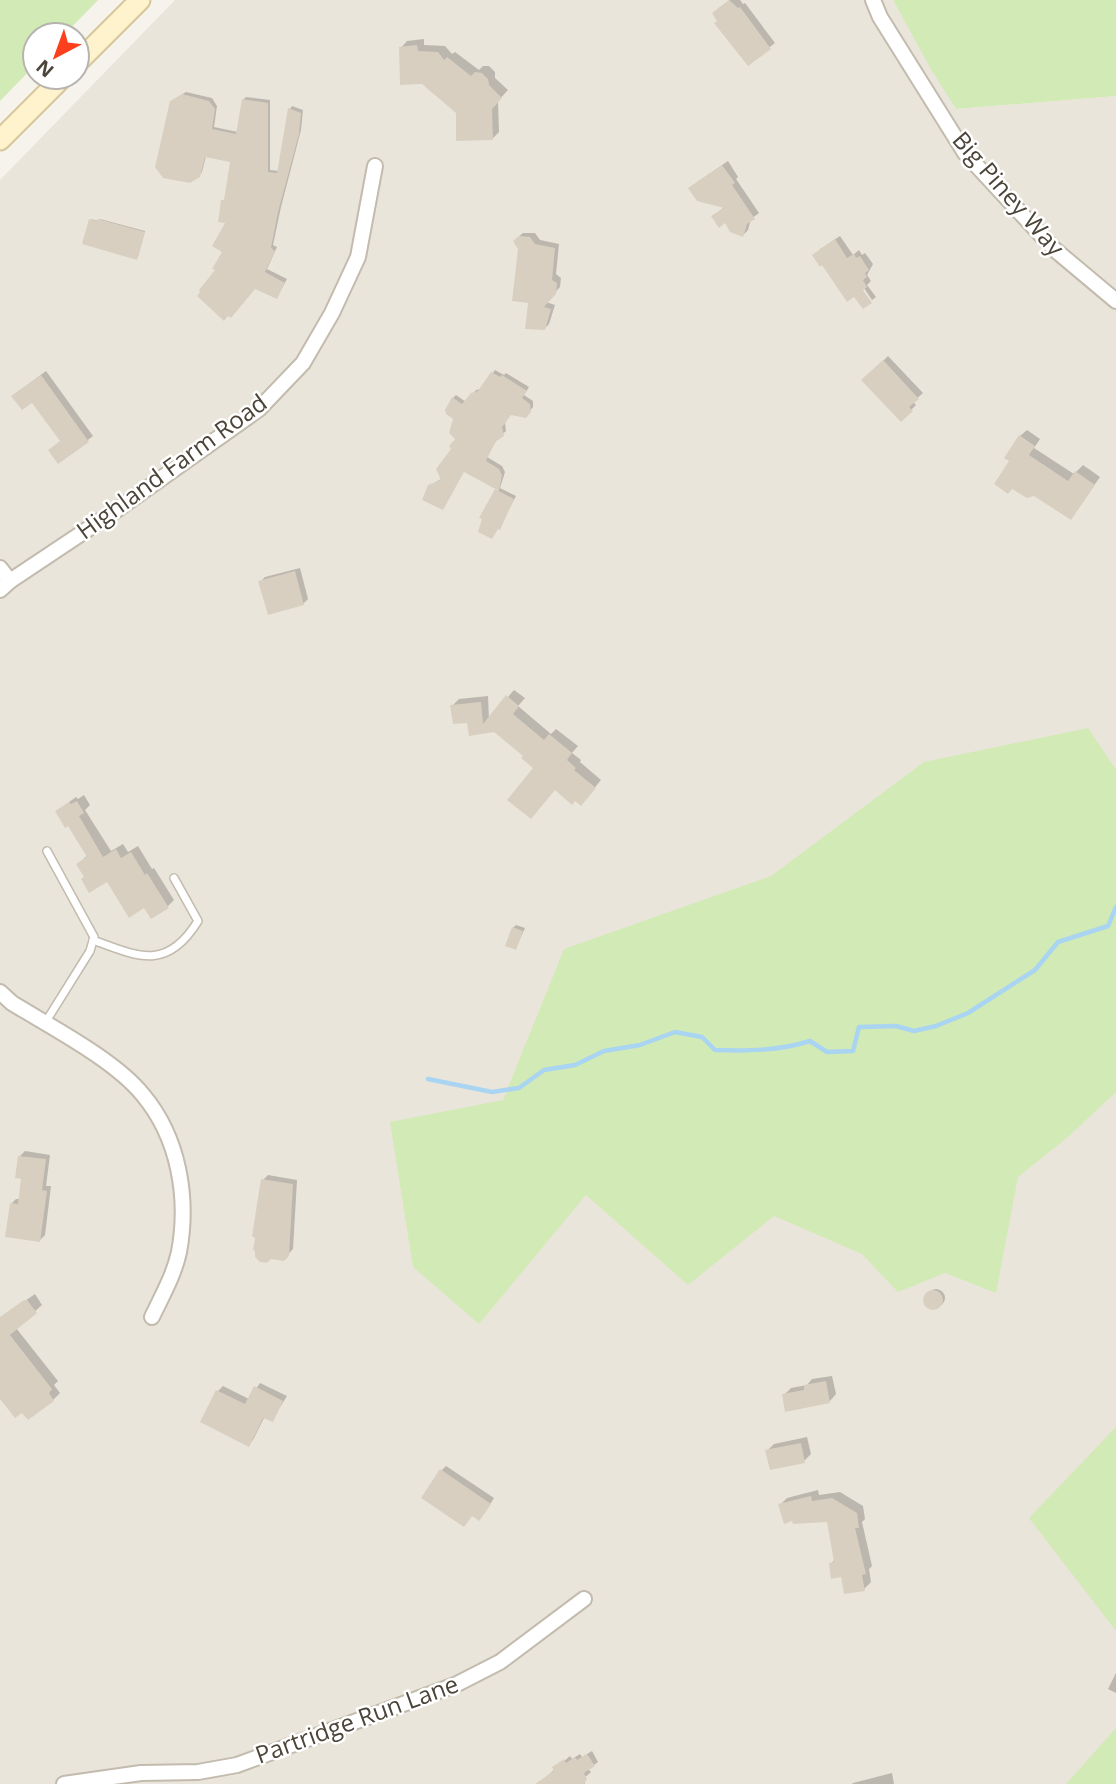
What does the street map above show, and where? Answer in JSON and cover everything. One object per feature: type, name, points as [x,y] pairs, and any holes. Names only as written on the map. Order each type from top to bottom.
[{"type":"main road","points":[[91,49],[140,0]]},
{"type":"main road","points":[[0,140],[49,91]]},
{"type":"street","name":"Big Piney Way","points":[[873,0],[880,17],[965,153],[1054,249],[1116,301]]},
{"type":"street","name":"Highland Farm Road","points":[[5,586],[258,410],[303,363],[332,313],[358,257],[375,166]]},
{"type":"street","points":[[0,568],[5,586]]},
{"type":"street","points":[[0,992],[12,1003],[104,1060],[143,1094],[162,1123],[177,1161],[184,1208],[178,1254],[169,1283],[152,1317]]},
{"type":"street","name":"Partridge Run Lane","points":[[64,1784],[141,1773],[198,1772],[237,1765],[455,1685],[500,1662],[584,1599]]},
{"type":"lane","points":[[45,1023],[90,950],[94,937],[47,851]]},
{"type":"lane","points":[[93,940],[148,957],[170,951],[187,939],[198,921],[174,878]]},
{"type":"shaded area","points":[[175,0],[893,0],[956,109],[1116,96],[1116,1784],[0,1784],[0,180],[87,91],[91,91],[91,86]]},
{"type":"green space","points":[[0,0],[98,0],[78,21],[21,21],[21,79],[0,101]]},
{"type":"green space","points":[[893,0],[1116,0],[1116,96],[956,109]]},
{"type":"green space","points":[[1088,728],[1116,770],[1116,1092],[1068,1137],[1018,1177],[996,1293],[945,1273],[898,1292],[862,1254],[774,1216],[688,1285],[586,1195],[479,1324],[413,1267],[390,1122],[503,1100],[564,949],[771,876],[924,762]]},
{"type":"green space","points":[[1116,1427],[1116,1631],[1029,1518]]},
{"type":"green space","points":[[1116,1728],[1116,1784],[1066,1784]]},
{"type":"building","points":[[729,0],[740,7],[771,49],[748,66],[714,23],[717,21],[712,13]]},
{"type":"building","points":[[417,45],[418,51],[438,52],[444,60],[447,57],[471,76],[475,72],[482,73],[488,79],[489,85],[502,98],[492,109],[493,140],[456,141],[456,113],[422,84],[400,85],[399,47]]},
{"type":"building","points":[[182,94],[209,101],[215,109],[212,129],[236,134],[242,99],[268,103],[268,172],[277,173],[288,108],[301,113],[299,134],[271,248],[275,251],[265,272],[285,283],[277,299],[255,289],[231,318],[228,316],[224,321],[197,296],[215,270],[212,269],[222,252],[212,246],[225,223],[218,222],[230,162],[205,157],[200,177],[190,183],[163,178],[155,167],[170,101]]},
{"type":"building","points":[[722,165],[755,219],[747,224],[743,237],[730,232],[725,223],[719,228],[711,216],[724,208],[697,201],[688,188]]},
{"type":"building","points":[[89,219],[145,232],[137,260],[82,244]]},
{"type":"building","points":[[519,236],[530,237],[535,244],[555,248],[552,280],[557,283],[556,294],[544,307],[551,309],[545,330],[525,329],[528,303],[512,301],[518,249],[513,241]]},
{"type":"building","points":[[835,239],[847,258],[854,254],[856,258],[860,256],[869,270],[863,280],[867,287],[863,290],[872,303],[863,309],[854,297],[847,302],[812,255]]},
{"type":"building","points":[[883,360],[919,399],[909,407],[913,411],[901,422],[861,380]]},
{"type":"building","points":[[491,372],[500,377],[502,375],[527,391],[522,398],[530,404],[531,412],[526,418],[511,415],[502,427],[504,436],[495,442],[486,461],[499,469],[502,475],[499,491],[464,472],[443,510],[422,500],[428,485],[441,480],[436,469],[455,439],[449,433],[453,419],[445,410],[452,397],[462,404],[471,393],[478,391]]},
{"type":"building","points":[[41,375],[89,442],[58,464],[48,450],[60,441],[32,403],[22,410],[11,396]]},
{"type":"building","points":[[1019,435],[1035,446],[1029,455],[1068,481],[1075,471],[1095,485],[1071,520],[1034,496],[1027,498],[1012,489],[1008,494],[994,484],[1009,461],[1004,458]]},
{"type":"building","points":[[495,489],[514,499],[500,530],[498,529],[492,539],[478,532],[482,519],[479,518]]},
{"type":"building","points":[[295,571],[304,605],[268,615],[258,581]]},
{"type":"building","points":[[506,695],[519,706],[513,714],[544,740],[549,734],[572,753],[567,760],[576,768],[574,770],[596,788],[581,806],[575,801],[572,805],[555,790],[531,819],[507,800],[533,768],[494,732],[469,736],[467,723],[453,724],[450,705],[481,702],[483,724]]},
{"type":"building","points":[[77,801],[84,813],[79,816],[103,857],[116,849],[121,858],[131,852],[169,908],[151,919],[144,908],[129,918],[107,882],[89,893],[76,864],[87,857],[68,826],[65,828],[55,811],[69,802],[71,804]]},
{"type":"building","points":[[512,927],[523,931],[516,950],[505,946]]},
{"type":"building","points":[[18,1156],[46,1159],[42,1190],[47,1191],[40,1242],[5,1237],[10,1203],[18,1204],[21,1179],[15,1178]]},
{"type":"building","points":[[261,1179],[293,1184],[289,1256],[284,1261],[271,1259],[267,1263],[260,1262],[253,1250],[255,1238],[252,1236]]},
{"type":"building","points":[[933,1290],[940,1293],[943,1300],[940,1307],[933,1310],[926,1307],[923,1300],[926,1293]]},
{"type":"building","points":[[27,1300],[37,1313],[10,1335],[52,1389],[49,1393],[54,1401],[28,1420],[22,1413],[15,1418],[0,1399],[0,1317]]},
{"type":"building","points":[[826,1381],[830,1403],[785,1412],[782,1394],[804,1390],[804,1385]]},
{"type":"building","points":[[254,1386],[283,1401],[273,1422],[263,1418],[249,1447],[200,1422],[216,1390],[245,1404]]},
{"type":"building","points":[[801,1443],[805,1463],[770,1470],[765,1450]]},
{"type":"building","points":[[440,1469],[491,1504],[479,1521],[472,1516],[464,1527],[421,1498]]},
{"type":"building","points":[[811,1496],[812,1501],[832,1498],[857,1513],[859,1528],[855,1528],[866,1574],[862,1575],[865,1591],[844,1594],[841,1577],[831,1579],[829,1563],[834,1562],[827,1522],[793,1524],[792,1521],[784,1524],[778,1504]]},
{"type":"building","points":[[587,1754],[595,1766],[584,1773],[587,1779],[584,1784],[535,1784],[554,1771],[552,1767],[564,1759],[566,1763]]},
{"type":"waterway","points":[[428,1079],[492,1092],[519,1088],[544,1070],[575,1065],[604,1051],[640,1045],[675,1032],[702,1037],[715,1050],[763,1050],[810,1041],[827,1052],[853,1051],[859,1027],[896,1026],[914,1031],[936,1026],[968,1013],[1035,970],[1058,942],[1108,926],[1116,907]]}]
